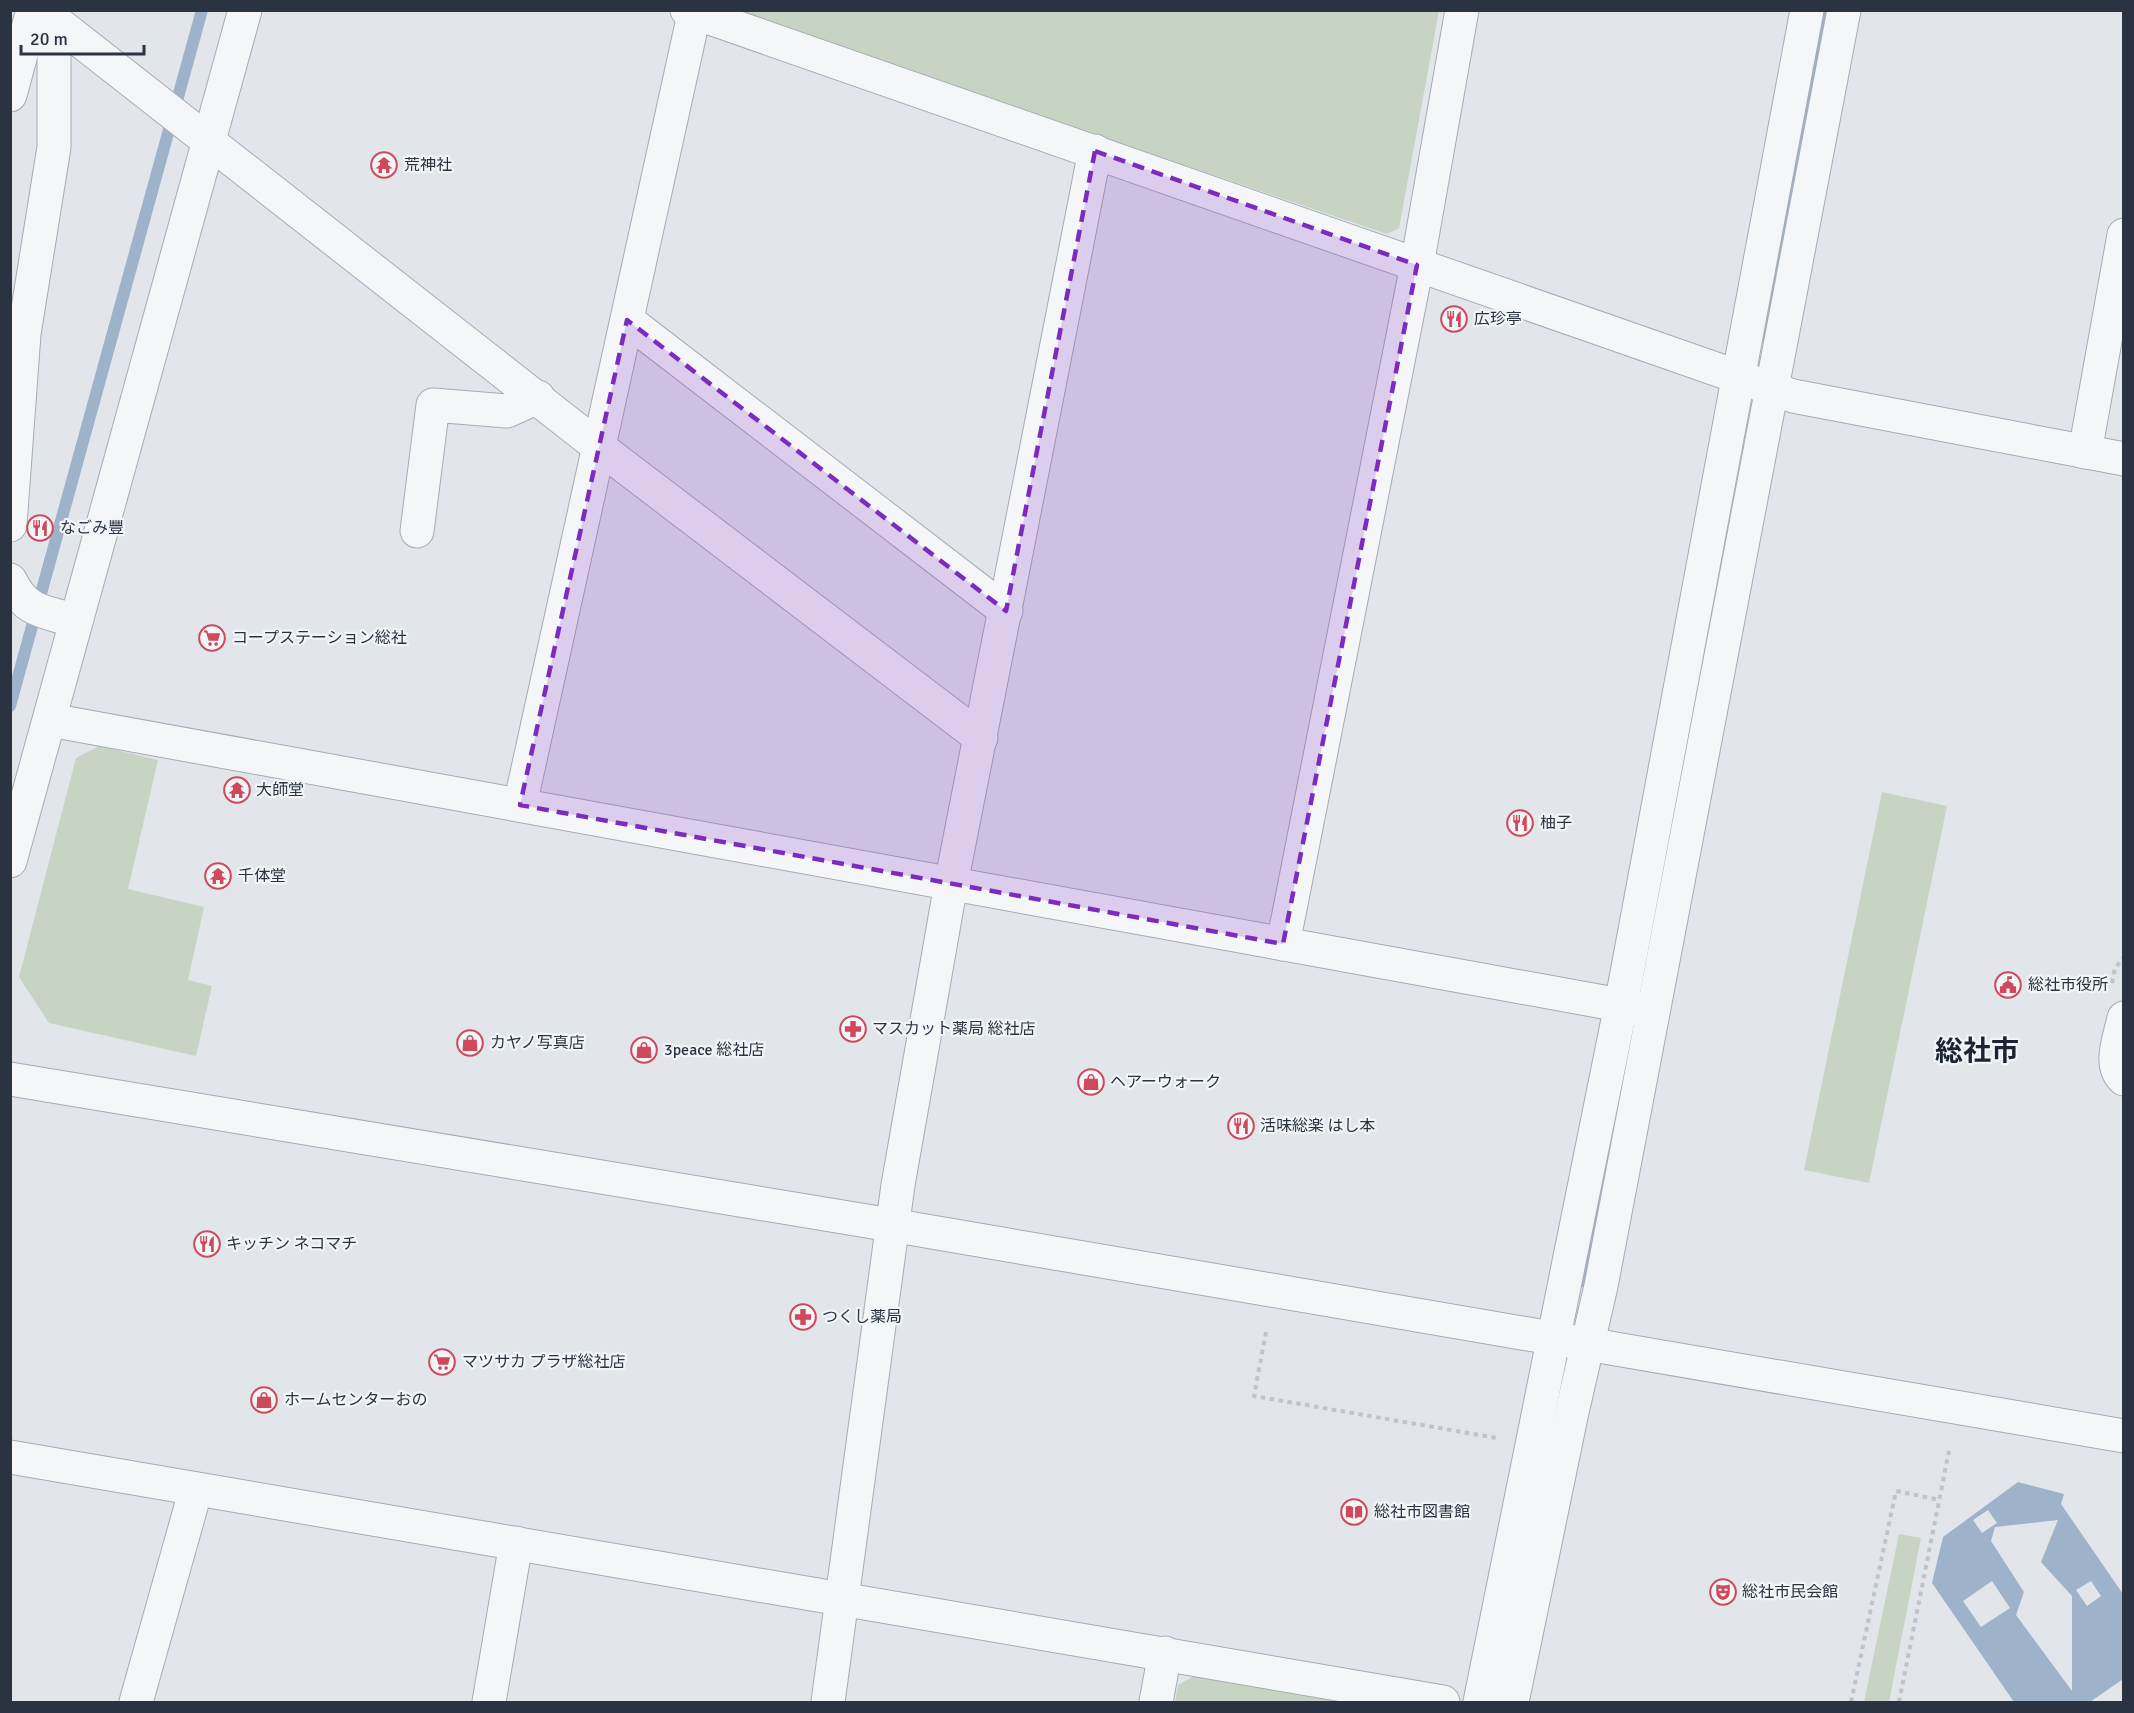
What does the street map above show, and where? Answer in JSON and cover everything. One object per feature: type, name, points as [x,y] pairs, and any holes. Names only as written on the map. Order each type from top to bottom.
[{"type":"street","points":[[10,95],[37,10]]},
{"type":"street","points":[[37,10],[599,447],[981,738]]},
{"type":"street","points":[[10,525],[24,334],[54,147],[54,53],[37,10]]},
{"type":"street","points":[[10,861],[17,816],[50,720],[245,10]]},
{"type":"street","points":[[1283,944],[1417,265],[1462,10]]},
{"type":"street","points":[[1512,1702],[1588,1344],[1637,1008],[1738,377],[1807,10]]},
{"type":"street","points":[[1480,1702],[1554,1338],[1637,1008],[1772,389],[1844,10]]},
{"type":"street","points":[[520,805],[627,320],[692,11],[1794,396],[2124,459]]},
{"type":"street","points":[[828,1702],[891,1225],[951,884],[1095,151]]},
{"type":"street","points":[[2085,452],[2124,235]]},
{"type":"street","points":[[627,320],[1006,611]]},
{"type":"street","points":[[417,531],[433,405],[507,411],[538,398]]},
{"type":"street","points":[[10,580],[18,595],[38,610],[76,621]]},
{"type":"street","points":[[50,720],[1637,1008]]},
{"type":"street","points":[[2124,1018],[2116,1067],[2124,1079]]},
{"type":"street","points":[[10,1079],[891,1225],[2124,1436]]},
{"type":"street","points":[[10,1457],[1443,1702]]},
{"type":"street","points":[[136,1702],[196,1489]]},
{"type":"street","points":[[489,1702],[516,1543]]},
{"type":"street","points":[[1156,1702],[1165,1653]]},
{"type":"path","points":[[1266,1332],[1254,1396],[1533,1445]]},
{"type":"path","points":[[1899,1702],[1949,1451]]},
{"type":"path","points":[[1851,1702],[1896,1491],[1940,1500]]},
{"type":"highlighted area","points":[[1095,151],[1417,265],[1283,944],[520,805],[627,320],[1006,611]]},
{"type":"green space","points":[[731,11],[1439,11],[1399,228],[1387,234]]},
{"type":"green space","points":[[99,746],[158,760],[128,889],[204,907],[188,980],[212,986],[196,1056],[49,1023],[19,977],[76,758]]},
{"type":"green space","points":[[1882,792],[1947,806],[1869,1183],[1804,1170]]},
{"type":"green space","points":[[1899,1534],[1921,1538],[1889,1702],[1864,1702]]},
{"type":"green space","points":[[1196,1675],[1362,1702],[1175,1702],[1178,1685]]},
{"type":"water","points":[[2018,1482],[2064,1494],[2061,1504],[2123,1594],[2123,1679],[2090,1702],[2014,1702],[1932,1583],[1943,1537]],"holes":[[[1988,1510],[1997,1523],[1982,1533],[1973,1520]],[[2058,1520],[2041,1562],[2072,1596],[2072,1691],[2016,1615],[2024,1592],[1991,1541],[1995,1527]],[[1992,1581],[2010,1608],[1981,1627],[1963,1601]],[[2091,1581],[2101,1596],[2087,1606],[2076,1590]]]},
{"type":"waterway","points":[[10,706],[202,10]]},
{"type":"waterway","points":[[1763,337],[1824,10]]},
{"type":"waterway","points":[[1583,1281],[1635,1017]]},
{"type":"place","name":"荒神社","points":[[384,165]]},
{"type":"place","name":"広珍亭","points":[[1454,319]]},
{"type":"place","name":"なごみ豐","points":[[40,528]]},
{"type":"place","name":"コープステーション総社","points":[[212,638]]},
{"type":"place","name":"大師堂","points":[[237,790]]},
{"type":"place","name":"柚子","points":[[1520,823]]},
{"type":"place","name":"千体堂","points":[[218,876]]},
{"type":"place","name":"総社市役所","points":[[2008,985]]},
{"type":"place","name":"マスカット薬局 総社店","points":[[853,1029]]},
{"type":"place","name":"カヤノ写真店","points":[[470,1043]]},
{"type":"place","name":"3peace 総社店","points":[[644,1050]]},
{"type":"place","name":"ヘアーウォーク","points":[[1091,1082]]},
{"type":"place","name":"活味総楽 はし本","points":[[1241,1126]]},
{"type":"place","name":"キッチン ネコマチ","points":[[207,1244]]},
{"type":"place","name":"つくし薬局","points":[[803,1317]]},
{"type":"place","name":"マツサカ プラザ総社店","points":[[442,1362]]},
{"type":"place","name":"ホームセンターおの","points":[[264,1400]]},
{"type":"place","name":"総社市図書館","points":[[1354,1512]]},
{"type":"place","name":"総社市民会館","points":[[1723,1592]]},
{"type":"district","name":"総社市","points":[[1977,1051]]}]
